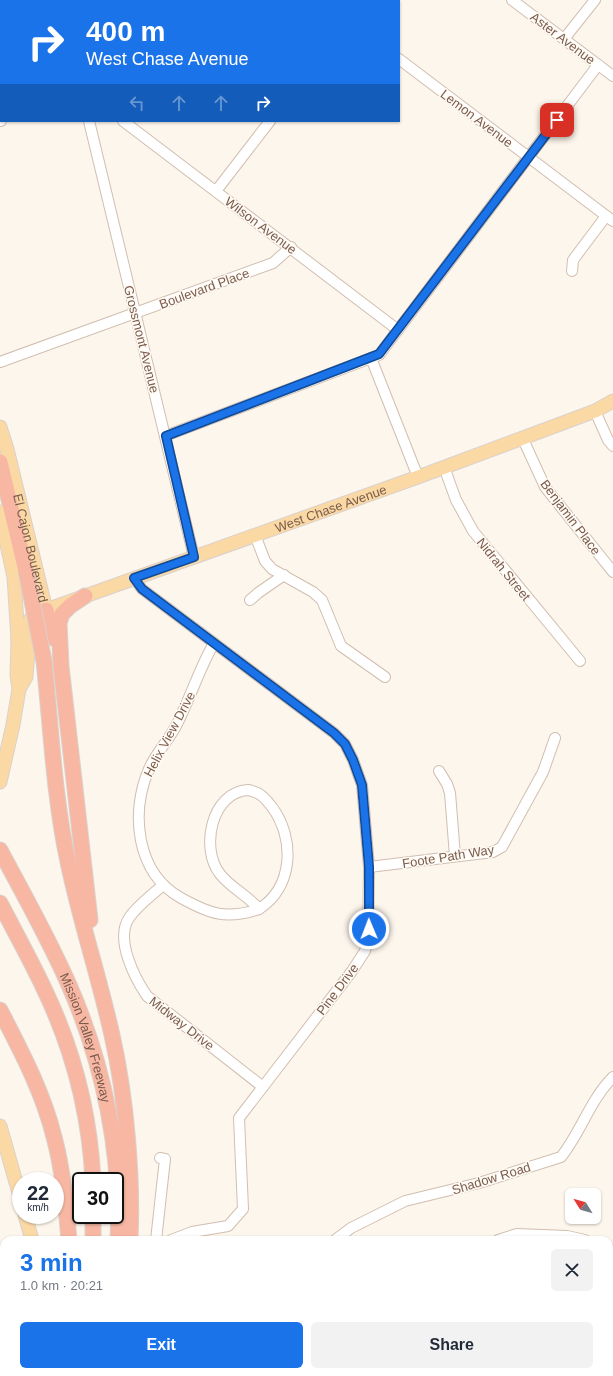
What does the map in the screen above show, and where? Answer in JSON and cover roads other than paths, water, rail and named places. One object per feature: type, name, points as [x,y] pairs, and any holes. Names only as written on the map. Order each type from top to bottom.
[{"type":"highway","points":[[0,462],[20,574],[44,661],[62,829],[75,894],[93,958],[119,1068],[131,1206],[130,1236]]},
{"type":"highway","points":[[85,596],[70,606],[62,614],[59,623],[61,666],[93,958]]},
{"type":"highway","points":[[46,610],[61,666]]},
{"type":"highway","name":"Mission Valley Freeway","points":[[0,850],[69,986],[86,1027],[98,1066],[110,1118],[119,1210],[118,1236]]},
{"type":"highway","name":"Mission Valley Freeway","points":[[0,904],[48,996],[71,1058],[87,1128],[92,1156],[93,1172]]},
{"type":"highway","points":[[0,1010],[22,1053],[40,1094],[54,1135],[60,1159],[69,1236]]},
{"type":"highway","points":[[93,1224],[93,1236]]},
{"type":"main road","name":"West Chase Avenue","points":[[18,639],[32,617],[46,610],[418,478],[595,411],[613,401]]},
{"type":"main road","name":"El Cajon Boulevard","points":[[0,427],[7,449],[46,610],[29,639],[26,677],[19,689]]},
{"type":"main road","name":"El Cajon Boulevard","points":[[0,512],[20,574],[17,675],[19,689],[13,725],[0,782]]},
{"type":"main road","points":[[20,574],[30,604],[46,610]]},
{"type":"main road","points":[[0,1126],[13,1172]]},
{"type":"main road","points":[[28,1224],[31,1236]]},
{"type":"street","name":"Aster Avenue","points":[[512,0],[613,76]]},
{"type":"street","points":[[564,39],[595,0]]},
{"type":"street","name":"Lemon Avenue","points":[[400,60],[609,219]]},
{"type":"street","points":[[166,436],[379,354],[598,65]]},
{"type":"street","name":"Grossmont Avenue","points":[[89,122],[194,557]]},
{"type":"street","name":"Wilson Avenue","points":[[124,122],[398,330]]},
{"type":"street","points":[[216,191],[269,122]]},
{"type":"street","points":[[572,271],[573,260],[609,219]]},
{"type":"street","name":"Boulevard Place","points":[[0,362],[273,263],[290,247]]},
{"type":"street","points":[[371,358],[418,478]]},
{"type":"street","points":[[595,411],[608,440],[613,446]]},
{"type":"street","name":"Benjamin Place","points":[[522,438],[546,487],[613,572]]},
{"type":"street","name":"Nidrah Street","points":[[444,467],[456,500],[473,531],[580,661]]},
{"type":"street","points":[[255,535],[265,561],[272,568],[312,592],[322,600],[341,646],[385,677]]},
{"type":"street","points":[[250,600],[258,592],[284,575]]},
{"type":"street","name":"Pine Drive","points":[[134,578],[142,589],[334,733],[345,744],[353,760],[362,785],[369,867],[369,929],[365,951],[357,964],[239,1118],[243,1209],[228,1226],[192,1232],[182,1236]]},
{"type":"street","name":"Helix View Drive","points":[[214,643],[204,660],[175,728],[153,761],[142,790],[139,818],[142,848],[153,873],[163,885],[172,893],[199,908],[221,914],[240,915],[259,909],[268,903],[274,896],[282,882],[287,860],[287,835],[278,815],[266,799],[256,792],[244,790],[236,793],[226,800],[215,816],[211,833],[211,853],[220,874],[251,899],[259,909]]},
{"type":"street","name":"Foote Path Way","points":[[369,867],[493,852],[502,847],[543,772],[555,738]]},
{"type":"street","points":[[439,771],[447,784],[450,793],[455,856]]},
{"type":"street","name":"Midway Drive","points":[[163,885],[130,917],[124,933],[124,945],[138,982],[147,996],[263,1087]]},
{"type":"street","name":"Shadow Road","points":[[341,1236],[351,1228],[406,1201],[479,1183],[560,1157],[568,1147],[599,1093],[613,1077]]},
{"type":"street","points":[[156,1236],[164,1159],[160,1158]]},
{"type":"street","points":[[511,1236],[517,1234],[567,1236]]}]
